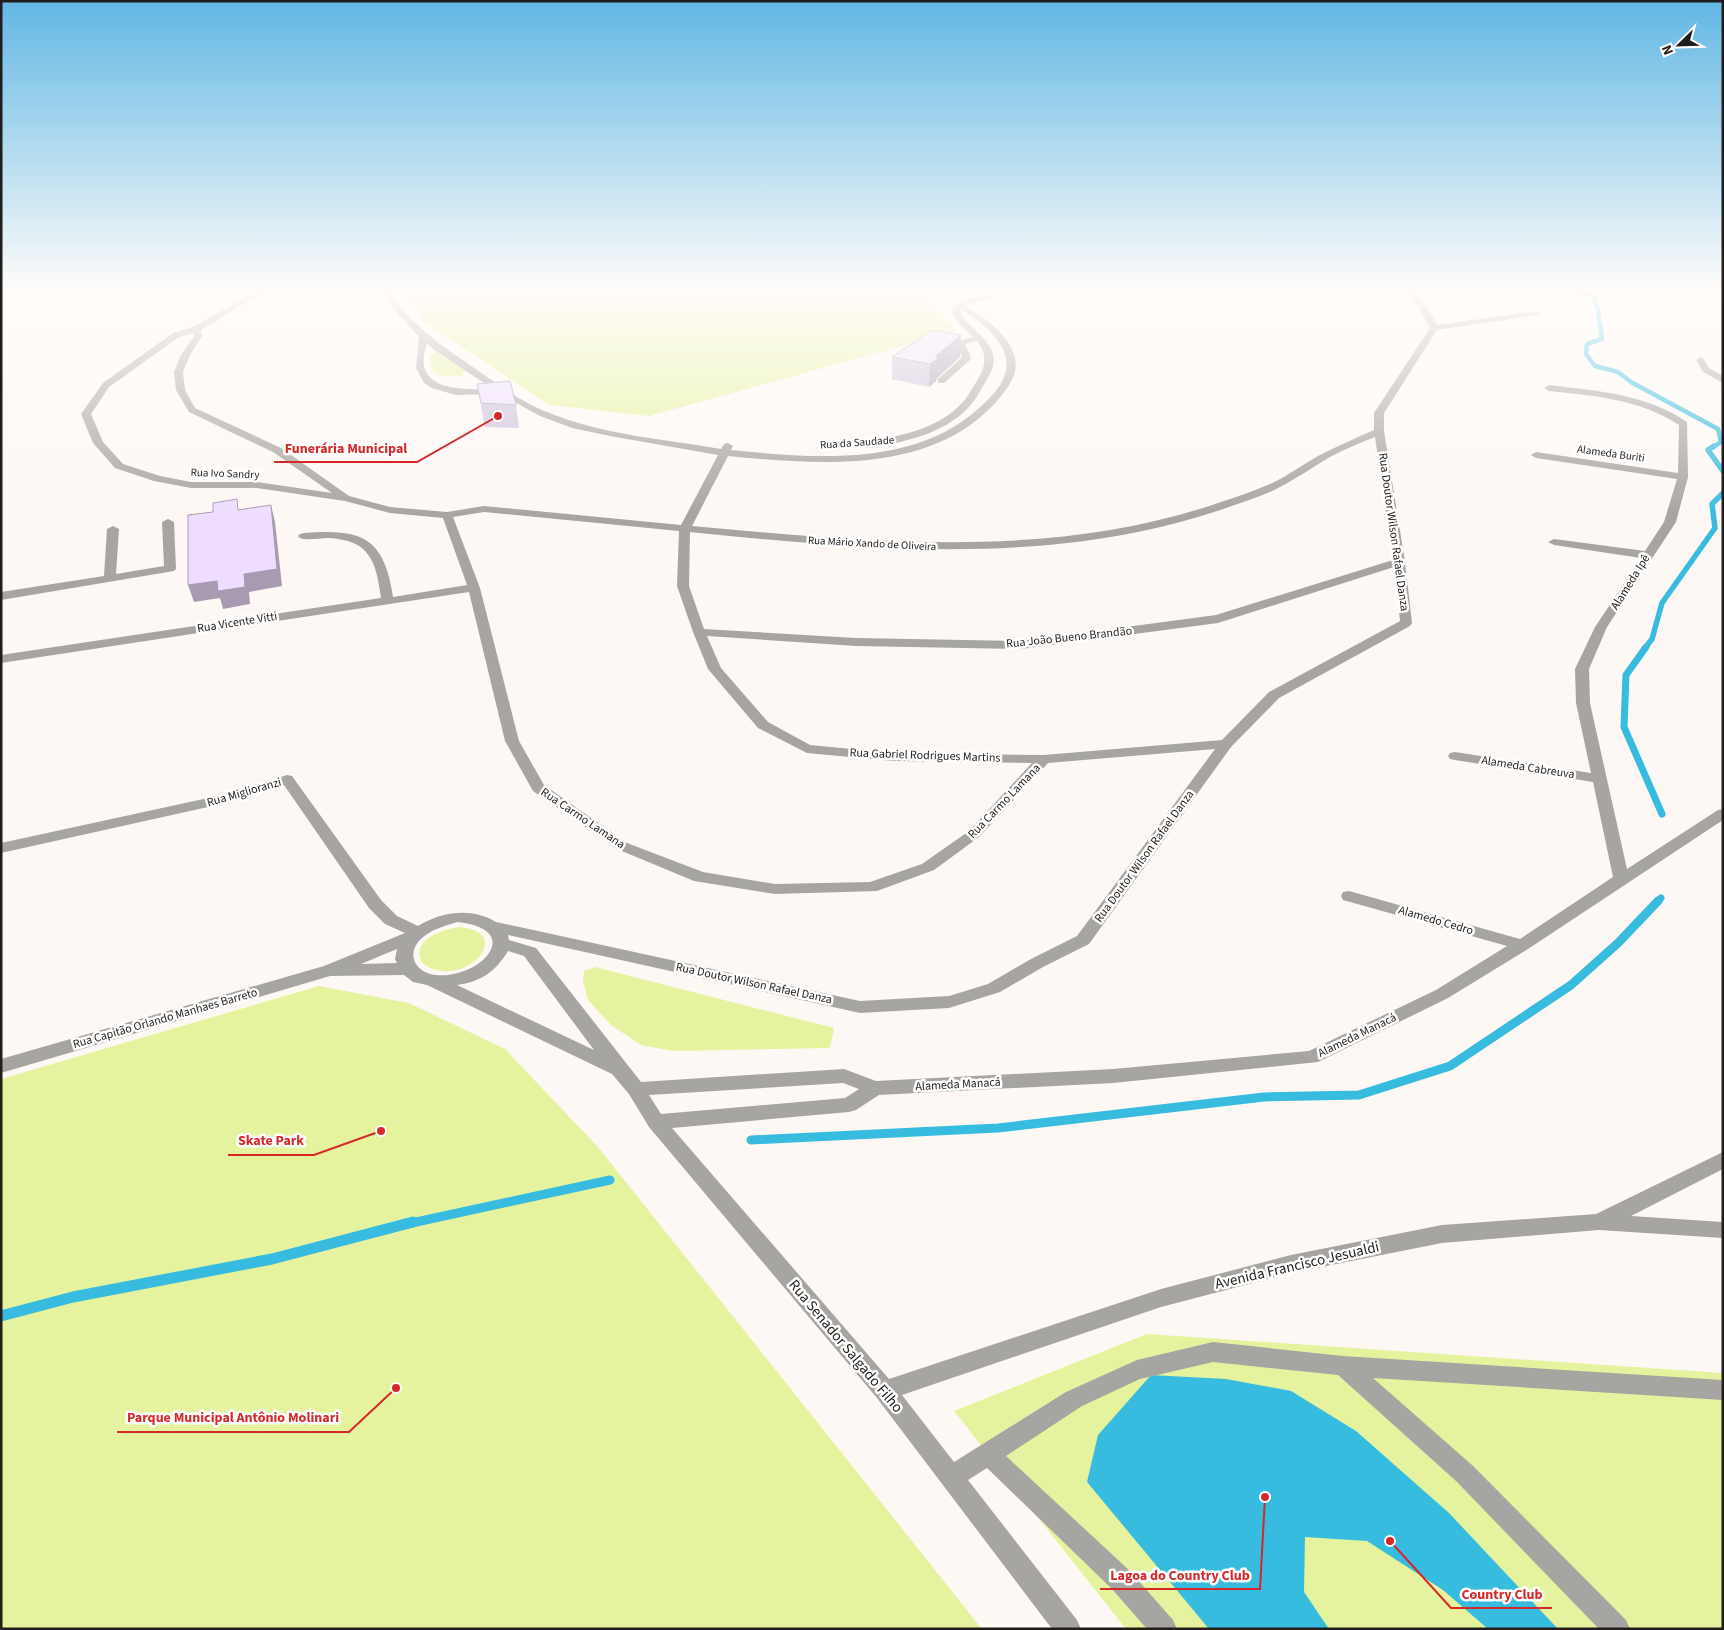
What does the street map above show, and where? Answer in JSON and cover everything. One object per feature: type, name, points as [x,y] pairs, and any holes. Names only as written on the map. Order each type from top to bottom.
[{"type":"street","name":"Rua Ivo Sandry","points":[[134,365],[106,385],[86,414],[98,443],[119,466],[158,479],[191,485],[257,485],[346,498]]},
{"type":"street","points":[[180,365],[178,381],[184,400],[192,410],[277,450],[346,498]]},
{"type":"street","name":"Rua da Saudade","points":[[422,365],[422,372],[428,381],[439,388],[455,391],[505,393]]},
{"type":"street","name":"Rua da Saudade","points":[[464,365],[505,393],[542,414],[585,427],[638,438],[703,448],[832,458],[871,455],[923,446],[949,434],[965,424],[1000,391],[1012,365]]},
{"type":"street","points":[[941,381],[959,365]]},
{"type":"street","name":"Rua da Saudade","points":[[726,449],[839,448],[888,443],[913,436],[938,425],[964,406],[985,377],[990,365]]},
{"type":"street","name":"Rua Doutor Wilson Rafael Danza","points":[[494,927],[860,1007],[949,1002],[994,988],[1083,940],[1226,744],[1274,695],[1406,623],[1400,562],[1379,431],[1379,413],[1410,365]]},
{"type":"street","points":[[1703,365],[1706,370],[1723,380]]},
{"type":"street","name":"Alameda Ipê","points":[[1549,388],[1632,400],[1674,416],[1684,424],[1683,476],[1670,522],[1601,627],[1582,669],[1583,703],[1621,880]]},
{"type":"street","name":"Rua Mário Xando de Oliveira","points":[[346,498],[390,510],[447,515],[484,509],[837,543],[933,546],[1018,544],[1102,535],[1179,518],[1223,505],[1274,486],[1329,454],[1379,431]]},
{"type":"street","name":"Rua Gabriel Rodrigues Martins","points":[[726,449],[685,528],[683,586],[714,669],[763,724],[807,749],[894,757],[1044,759],[1226,744]]},
{"type":"street","name":"Alameda Buriti","points":[[1536,455],[1683,476]]},
{"type":"street","name":"Rua Carmo Lamana","points":[[447,515],[474,588],[512,741],[538,788],[622,846],[700,877],[775,889],[872,887],[928,867],[974,834],[1044,759]]},
{"type":"street","points":[[1,596],[170,569],[168,522]]},
{"type":"street","points":[[110,578],[113,529]]},
{"type":"street","points":[[304,536],[333,534],[356,539],[370,547],[379,560],[385,577],[387,600]]},
{"type":"street","points":[[1554,542],[1647,555]]},
{"type":"street","name":"Rua João Bueno Brandão","points":[[699,632],[856,642],[1021,644],[1218,619],[1400,562]]},
{"type":"street","name":"Rua Vicente Vitti","points":[[1,659],[474,588]]},
{"type":"street","name":"Alameda Cabreuva","points":[[1455,756],[1600,779]]},
{"type":"street","name":"Rua Miglioranzi","points":[[1,848],[235,797],[287,779],[375,904],[391,920],[414,935]]},
{"type":"street","name":"Alameda Manacá","points":[[636,1088],[844,1076],[875,1088],[1113,1076],[1312,1056],[1442,994],[1688,838],[1723,812]]},
{"type":"street","name":"Alamedo Cedro","points":[[1349,896],[1522,945]]},
{"type":"street","points":[[433,981],[465,978],[479,972],[491,963],[498,954],[501,943],[500,934],[494,927],[484,921],[472,917],[458,917],[428,924],[414,935],[404,948],[403,959],[408,969],[414,975],[433,981],[619,1069]]},
{"type":"street","points":[[330,970],[414,935]]},
{"type":"street","name":"Rua Senador Salgado Filho","points":[[501,943],[530,952],[619,1069],[636,1088],[656,1122],[885,1391],[950,1478],[1068,1629]]},
{"type":"street","points":[[330,970],[408,969]]},
{"type":"street","name":"Rua Capitão Orlando Manhaes Barreto","points":[[1,1066],[330,970]]},
{"type":"street","points":[[656,1122],[849,1105],[875,1088]]},
{"type":"street","points":[[1599,1222],[1723,1160]]},
{"type":"street","name":"Avenida Francisco Jesualdi","points":[[885,1391],[1161,1298],[1291,1264],[1442,1234],[1599,1222],[1723,1230]]},
{"type":"street","points":[[950,1478],[1074,1399],[1137,1370],[1213,1352],[1343,1366],[1723,1390]]},
{"type":"street","points":[[1343,1366],[1464,1473],[1617,1629]]},
{"type":"street","points":[[988,1454],[1121,1580],[1164,1629]]},
{"type":"green space","points":[[431,365],[458,365],[465,370],[463,376],[444,376],[435,374]]},
{"type":"green space","points":[[489,365],[834,365],[649,416],[550,405]]},
{"type":"green space","points":[[459,927],[475,931],[483,937],[485,945],[481,954],[473,962],[462,968],[450,971],[436,970],[424,964],[419,953],[425,941],[445,930]]},
{"type":"green space","points":[[595,967],[834,1028],[830,1048],[673,1051],[641,1045],[611,1025],[588,1000],[583,981],[584,971]]},
{"type":"green space","points":[[319,986],[409,1003],[505,1049],[598,1147],[982,1629],[1,1629],[1,1079]]},
{"type":"green space","points":[[1147,1334],[1723,1373],[1723,1629],[1126,1629],[954,1411]]},
{"type":"water","points":[[1151,1375],[1226,1379],[1291,1391],[1356,1431],[1449,1513],[1558,1629],[1488,1629],[1443,1590],[1367,1541],[1305,1537],[1304,1592],[1329,1629],[1209,1629],[1087,1482],[1098,1435]]},
{"type":"building","points":[[510,381],[516,405],[481,403],[477,384]]},
{"type":"building","points":[[237,499],[238,510],[271,505],[277,569],[244,574],[245,587],[218,591],[217,581],[188,585],[188,515],[213,512],[213,503]]},
{"type":"waterway","points":[[1594,365],[1618,372],[1631,382],[1718,429],[1721,442],[1712,448]]},
{"type":"waterway","points":[[1714,446],[1708,450],[1723,471]]},
{"type":"waterway","points":[[1645,648],[1652,639],[1662,603],[1715,528],[1712,504],[1723,493]]},
{"type":"waterway","points":[[1646,647],[1626,675],[1624,727],[1662,814]]},
{"type":"waterway","points":[[1658,901],[1661,898]]},
{"type":"waterway","points":[[751,1140],[998,1128],[1264,1097],[1359,1095],[1450,1066],[1571,985],[1618,943],[1658,901]]},
{"type":"waterway","points":[[407,1224],[610,1180]]},
{"type":"waterway","points":[[1,1316],[73,1297],[272,1259],[413,1222]]},
{"type":"place","name":"Funerária Municipal","points":[[498,416]]},
{"type":"place","name":"Skate Park","points":[[381,1131]]},
{"type":"place","name":"Parque Municipal Antônio Molinari","points":[[396,1388]]},
{"type":"place","name":"Lagoa do Country Club","points":[[1265,1497]]},
{"type":"place","name":"Country Club","points":[[1390,1541]]}]
